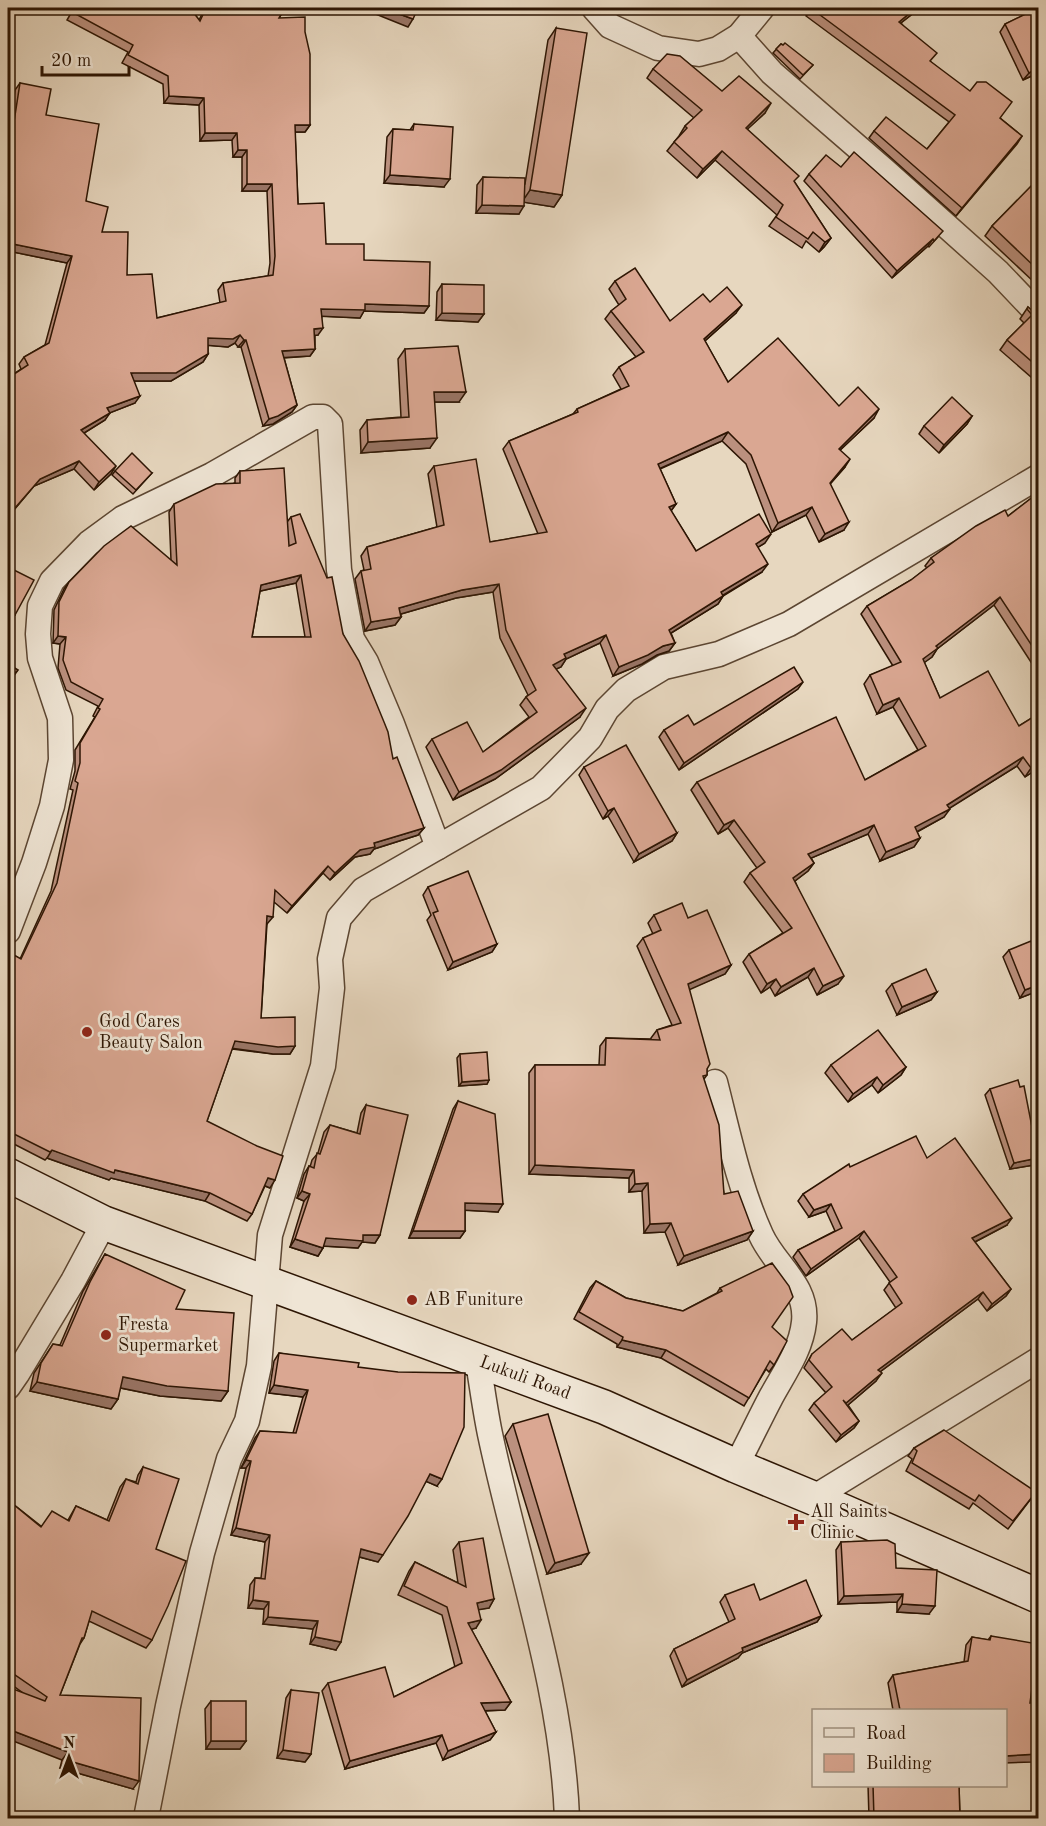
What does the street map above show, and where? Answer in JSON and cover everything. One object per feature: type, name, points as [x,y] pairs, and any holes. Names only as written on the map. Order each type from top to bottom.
[{"type":"street","points":[[594,8],[610,26],[658,48],[699,54],[718,49],[739,36],[762,8]]},
{"type":"street","points":[[739,36],[772,73],[989,264],[1038,314]]},
{"type":"street","points":[[8,931],[34,863],[52,806],[61,760],[60,718],[40,658],[38,633],[40,606],[52,581],[89,543],[123,518],[212,475],[313,417],[323,417],[330,424],[339,570],[352,639],[366,662],[388,713],[438,847]]},
{"type":"street","points":[[146,1818],[202,1553],[229,1459],[247,1421],[259,1366],[270,1235],[323,1066],[332,988],[330,959],[339,918],[363,890],[541,788],[591,738],[607,709],[626,690],[664,667],[719,654],[789,624],[1038,477]]},
{"type":"street","points":[[715,1082],[738,1173],[761,1236],[774,1259],[798,1288],[804,1301],[804,1323],[797,1350],[736,1466]]},
{"type":"street","name":"Lukuli Road","points":[[8,1175],[104,1223],[604,1407],[1038,1596]]},
{"type":"street","points":[[8,1387],[73,1281],[104,1223]]},
{"type":"street","points":[[813,1498],[1038,1360]]},
{"type":"street","points":[[478,1362],[490,1433],[550,1682],[563,1765],[567,1818]]},
{"type":"building","points":[[75,8],[190,8],[200,21],[206,8],[285,8],[279,18],[305,17],[305,32],[310,54],[310,125],[295,125],[298,204],[324,203],[326,244],[364,244],[364,260],[430,262],[429,306],[365,304],[365,310],[321,309],[323,328],[314,329],[315,349],[282,351],[297,405],[269,419],[246,340],[240,335],[233,339],[208,338],[208,354],[176,373],[131,373],[140,396],[107,408],[110,413],[81,430],[116,466],[99,482],[79,461],[40,479],[8,516],[8,445],[11,442],[8,438],[8,378],[28,365],[24,357],[49,343],[72,256],[8,243],[8,208],[12,184],[8,183],[8,161],[20,83],[51,89],[46,115],[99,124],[86,201],[108,207],[102,232],[128,232],[127,275],[152,274],[157,318],[226,301],[223,283],[273,275],[275,256],[272,184],[247,184],[247,150],[238,150],[237,133],[205,133],[204,98],[169,96],[168,76],[128,55],[133,45],[72,12]]},
{"type":"building","points":[[383,8],[418,8],[413,19]]},
{"type":"building","points":[[813,8],[916,8],[899,22],[937,53],[930,61],[970,91],[977,82],[986,82],[1012,102],[1000,118],[1022,136],[962,208],[874,131],[886,117],[927,149],[955,115]]},
{"type":"building","points":[[1027,8],[1038,8],[1038,68],[1029,73],[1005,24],[1030,12]]},
{"type":"building","points":[[556,28],[587,33],[562,195],[530,190]]},
{"type":"building","points":[[785,43],[813,65],[803,75],[776,49]]},
{"type":"building","points":[[667,54],[680,56],[722,91],[739,76],[771,103],[746,128],[799,176],[794,181],[831,238],[825,242],[813,232],[808,239],[776,217],[783,205],[722,151],[703,169],[674,142],[687,128],[685,126],[702,110],[653,69]]},
{"type":"building","points":[[414,124],[453,127],[450,179],[390,175],[393,129],[413,130]]},
{"type":"building","points":[[854,152],[943,231],[897,271],[809,174],[826,155],[841,167]]},
{"type":"building","points":[[483,177],[525,178],[524,206],[482,205]]},
{"type":"building","points":[[1038,179],[1038,270],[992,226]]},
{"type":"building","points":[[635,268],[670,321],[703,294],[710,302],[727,287],[742,305],[704,339],[728,382],[778,338],[839,406],[858,387],[879,409],[839,449],[850,459],[830,483],[849,522],[825,534],[812,507],[778,523],[751,455],[728,432],[658,464],[676,504],[669,507],[696,551],[759,514],[771,534],[756,544],[768,564],[721,592],[723,596],[669,630],[675,643],[663,646],[648,655],[619,667],[606,635],[564,654],[566,658],[553,665],[586,708],[501,770],[459,792],[432,739],[467,722],[483,752],[537,712],[526,697],[536,690],[506,630],[499,584],[462,590],[399,608],[401,617],[371,622],[361,571],[371,569],[367,547],[444,525],[434,466],[476,459],[490,542],[547,532],[509,441],[578,412],[577,409],[629,386],[619,367],[644,352],[611,311],[626,299],[615,281]]},
{"type":"building","points":[[442,284],[484,285],[484,314],[442,313]]},
{"type":"building","points":[[1028,307],[1038,316],[1038,367],[1007,340],[1032,315]]},
{"type":"building","points":[[458,346],[466,392],[434,392],[437,438],[368,442],[367,420],[409,417],[405,349]]},
{"type":"building","points":[[952,397],[972,416],[944,445],[924,426]]},
{"type":"building","points":[[132,453],[152,473],[136,490],[115,471]]},
{"type":"building","points":[[284,468],[289,546],[296,543],[291,517],[300,514],[327,578],[332,577],[343,634],[359,661],[388,732],[393,759],[397,757],[424,828],[374,843],[375,847],[360,850],[335,873],[328,866],[292,906],[275,890],[273,917],[267,916],[261,1018],[295,1017],[295,1046],[278,1047],[235,1041],[207,1121],[283,1156],[275,1180],[268,1178],[252,1214],[210,1193],[115,1170],[114,1173],[52,1150],[50,1152],[8,1131],[8,966],[14,955],[21,959],[57,883],[78,783],[75,781],[80,763],[80,743],[100,709],[98,708],[103,699],[71,682],[63,660],[66,637],[58,636],[59,602],[69,582],[104,546],[131,526],[177,565],[174,504],[216,484],[240,483],[240,471]],"holes":[[[301,575],[311,637],[252,637],[261,585]]]},
{"type":"building","points":[[1038,493],[1038,655],[1000,597],[936,646],[938,648],[923,659],[940,698],[988,671],[1019,726],[1038,714],[1038,764],[1031,768],[1023,757],[947,805],[950,809],[915,827],[920,838],[886,852],[874,825],[808,854],[814,863],[793,878],[844,976],[823,986],[814,968],[781,987],[776,979],[767,984],[749,954],[792,928],[750,873],[765,862],[734,820],[724,825],[697,782],[836,717],[865,780],[926,746],[899,698],[883,705],[870,675],[901,662],[867,606],[911,580],[934,562],[931,558],[976,526],[1005,510],[1008,516]]},
{"type":"building","points":[[8,567],[34,580],[15,615],[8,611]]},
{"type":"building","points":[[8,664],[18,670],[8,680]]},
{"type":"building","points":[[794,667],[803,682],[684,763],[664,730],[688,715],[694,725]]},
{"type":"building","points":[[626,745],[677,833],[639,854],[614,808],[608,811],[584,767]]},
{"type":"building","points":[[468,871],[497,944],[453,962],[433,913],[438,911],[428,887]]},
{"type":"building","points":[[682,903],[688,918],[707,910],[731,965],[688,984],[710,1064],[707,1075],[703,1076],[719,1125],[724,1194],[738,1191],[753,1231],[684,1256],[671,1223],[650,1224],[648,1183],[635,1184],[634,1170],[535,1165],[535,1065],[605,1065],[606,1038],[660,1040],[657,1030],[681,1023],[643,938],[661,930],[654,915]]},
{"type":"building","points":[[1031,941],[1038,960],[1038,985],[1025,990],[1009,950]]},
{"type":"building","points":[[926,969],[937,992],[902,1007],[892,984]]},
{"type":"building","points":[[878,1030],[906,1067],[883,1085],[877,1077],[853,1094],[831,1065]]},
{"type":"building","points":[[487,1052],[489,1080],[462,1082],[460,1054]]},
{"type":"building","points":[[1018,1080],[1020,1087],[1024,1086],[1038,1158],[1014,1163],[990,1089]]},
{"type":"building","points":[[458,1101],[495,1114],[503,1204],[465,1203],[465,1231],[413,1231]]},
{"type":"building","points":[[366,1105],[408,1115],[380,1235],[363,1235],[363,1241],[326,1238],[323,1248],[295,1239],[310,1194],[302,1191],[309,1166],[314,1168],[317,1153],[320,1154],[330,1125],[360,1134]]},
{"type":"building","points":[[916,1136],[927,1158],[955,1138],[1012,1218],[972,1238],[1011,1289],[992,1304],[983,1292],[878,1370],[882,1373],[846,1403],[843,1400],[859,1421],[841,1435],[814,1403],[832,1387],[809,1360],[812,1354],[842,1329],[852,1340],[902,1303],[889,1283],[897,1277],[864,1231],[811,1269],[798,1250],[842,1228],[831,1204],[814,1210],[803,1194],[849,1164],[850,1167]]},
{"type":"building","points":[[105,1254],[185,1290],[176,1309],[234,1313],[228,1391],[167,1386],[123,1377],[118,1399],[37,1382],[41,1363],[53,1344],[62,1346]]},
{"type":"building","points":[[772,1263],[789,1286],[793,1297],[772,1327],[787,1341],[774,1365],[770,1361],[749,1398],[666,1350],[622,1340],[623,1337],[579,1312],[596,1281],[626,1298],[683,1311],[722,1291],[720,1288]]},
{"type":"building","points":[[279,1353],[359,1363],[358,1367],[398,1372],[465,1373],[464,1427],[442,1479],[430,1474],[408,1516],[383,1555],[361,1549],[341,1642],[315,1637],[318,1621],[268,1617],[269,1602],[253,1600],[255,1578],[265,1579],[270,1535],[236,1528],[251,1461],[246,1460],[260,1431],[296,1433],[308,1390],[274,1385]]},
{"type":"building","points":[[548,1414],[589,1553],[555,1563],[513,1424]]},
{"type":"building","points":[[944,1430],[1036,1492],[1013,1521],[979,1495],[975,1501],[912,1463],[917,1451],[914,1448]]},
{"type":"building","points":[[143,1467],[179,1479],[156,1549],[186,1561],[152,1640],[92,1611],[84,1638],[82,1638],[60,1695],[141,1698],[139,1781],[66,1760],[68,1752],[8,1729],[8,1687],[45,1701],[47,1697],[8,1670],[8,1500],[41,1527],[52,1511],[69,1521],[76,1506],[109,1521],[126,1479],[138,1484]]},
{"type":"building","points":[[483,1538],[494,1599],[477,1603],[481,1620],[468,1623],[511,1702],[481,1703],[496,1732],[448,1751],[442,1735],[350,1761],[328,1683],[385,1667],[394,1697],[462,1663],[447,1607],[404,1586],[415,1562],[466,1587],[459,1542]]},
{"type":"building","points":[[887,1540],[895,1544],[896,1568],[937,1570],[935,1606],[902,1604],[903,1594],[844,1596],[841,1542]]},
{"type":"building","points":[[806,1580],[821,1616],[742,1648],[743,1651],[687,1680],[674,1649],[735,1619],[725,1595],[754,1584],[760,1600]]},
{"type":"building","points":[[991,1636],[1038,1644],[1030,1703],[1038,1703],[1038,1754],[1007,1756],[1007,1709],[900,1709],[893,1675],[968,1661],[972,1637],[990,1640]]},
{"type":"building","points":[[291,1690],[319,1693],[311,1754],[283,1750]]},
{"type":"building","points":[[211,1701],[246,1701],[246,1741],[211,1741]]},
{"type":"building","points":[[873,1787],[959,1787],[960,1818],[874,1818]]},
{"type":"building","points":[[1038,1815],[1038,1818],[967,1818]]},
{"type":"place","name":"God Cares Beauty Salon","points":[[87,1032]]},
{"type":"place","name":"AB Funiture","points":[[412,1300]]},
{"type":"place","name":"Fresta Supermarket","points":[[106,1335]]},
{"type":"place","name":"All Saints Clinic","points":[[796,1522]]}]
